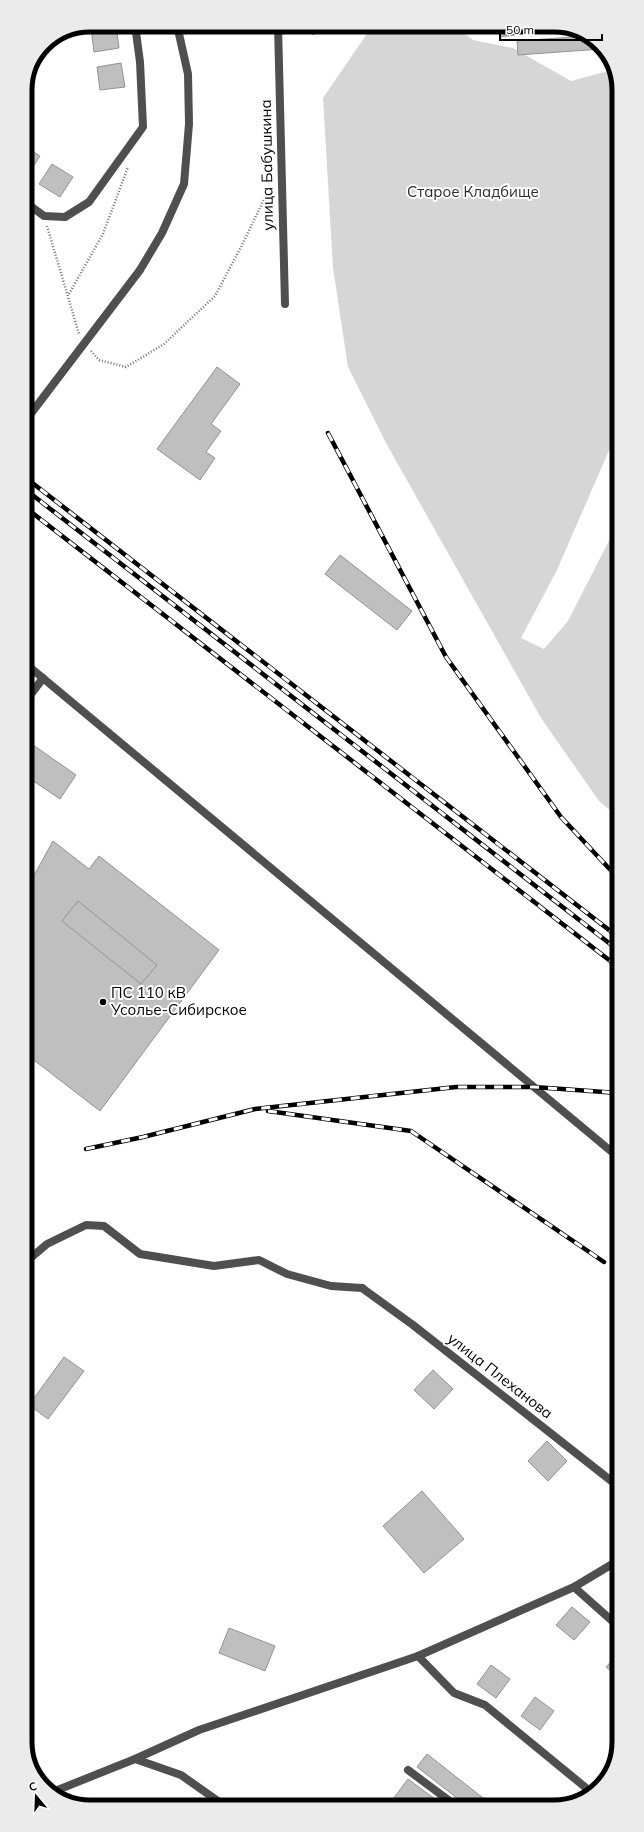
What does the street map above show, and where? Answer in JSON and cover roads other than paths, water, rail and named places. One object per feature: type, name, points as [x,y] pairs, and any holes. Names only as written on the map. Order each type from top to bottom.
[{"type":"street","points":[[32,207],[44,216],[65,217],[89,202],[143,127],[140,62],[136,32]]},
{"type":"street","points":[[32,412],[140,270],[162,233],[184,184],[190,124],[188,74],[179,32]]},
{"type":"street","name":"улица Бабушкина","points":[[278,32],[285,304]]},
{"type":"street","points":[[32,669],[612,1152]]},
{"type":"street","points":[[32,693],[43,678]]},
{"type":"street","name":"улица Плеханова","points":[[32,1257],[47,1244],[86,1225],[104,1226],[140,1254],[214,1266],[258,1260],[286,1274],[331,1286],[362,1288],[413,1325],[612,1481]]},
{"type":"street","points":[[58,1790],[134,1759],[199,1730],[418,1656],[574,1587],[612,1564]]},
{"type":"street","points":[[574,1587],[612,1621]]},
{"type":"street","points":[[418,1656],[454,1694],[485,1705],[587,1789]]},
{"type":"street","points":[[134,1759],[181,1775],[216,1800]]},
{"type":"street","points":[[408,1770],[448,1800]]},
{"type":"railway","points":[[328,433],[446,657],[561,817],[612,872]]},
{"type":"railway","points":[[32,483],[612,932]]},
{"type":"railway","points":[[32,495],[612,945]]},
{"type":"railway","points":[[32,513],[612,962]]},
{"type":"railway","points":[[86,1149],[143,1137],[255,1109],[456,1087],[534,1087],[612,1093]]},
{"type":"railway","points":[[268,1111],[411,1131],[604,1262]]},
{"type":"place","name":"ПС 110 кВ Усолье-Сибирское","points":[[103,1002]]},
{"type":"park label","name":"Старое Кладбище","points":[[473,192]]}]
